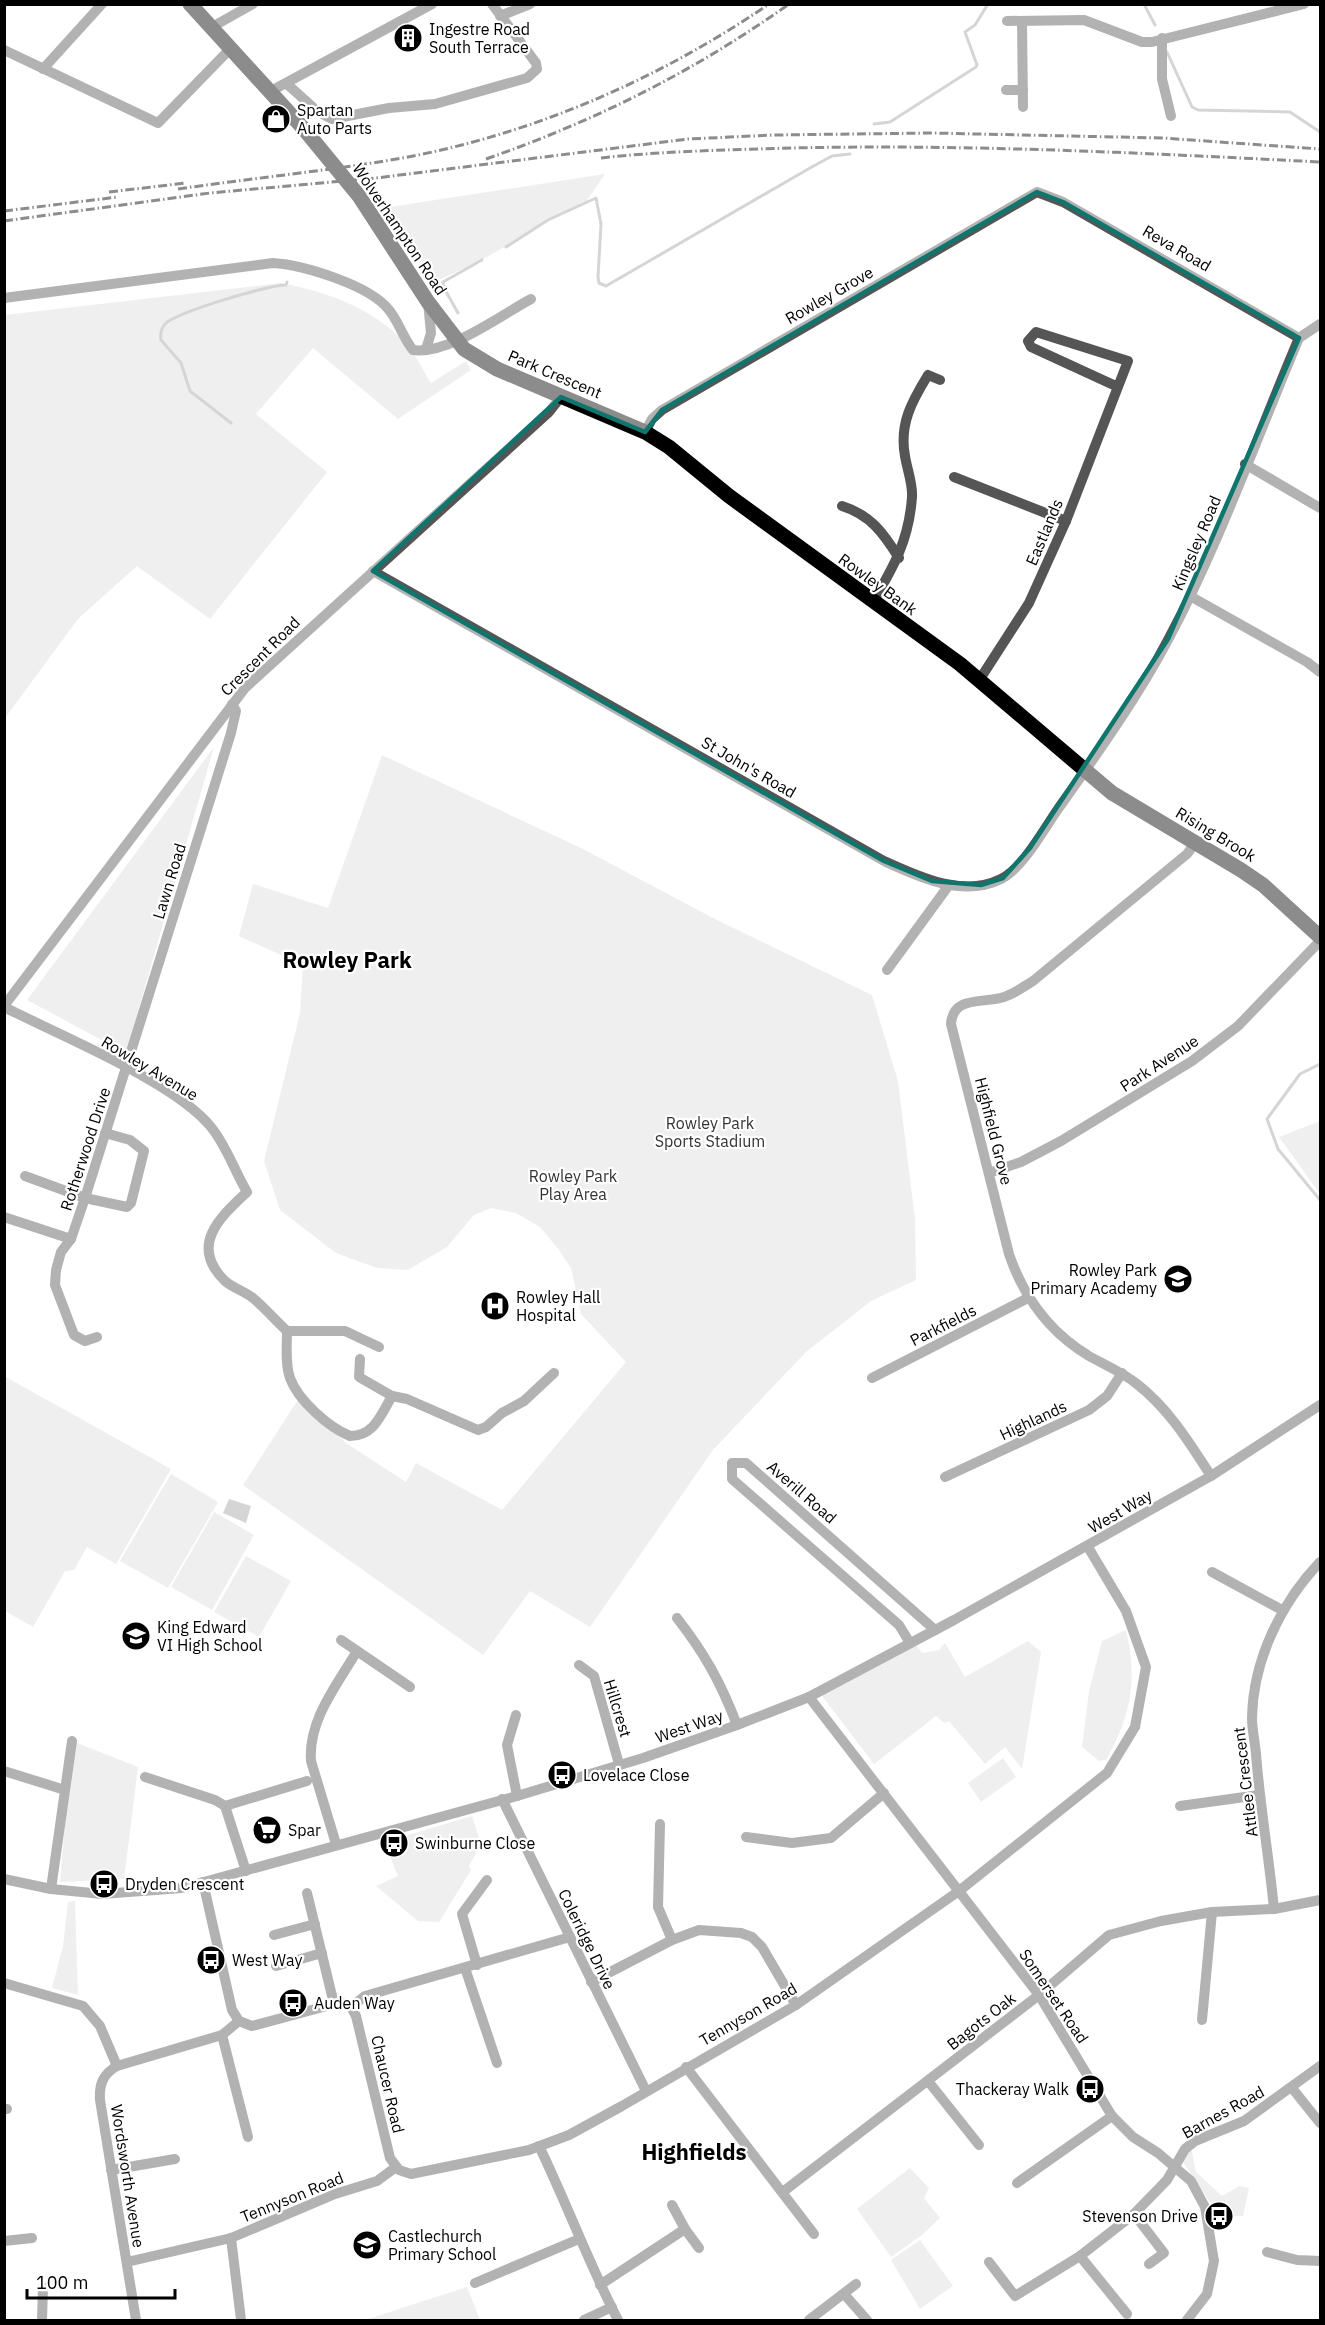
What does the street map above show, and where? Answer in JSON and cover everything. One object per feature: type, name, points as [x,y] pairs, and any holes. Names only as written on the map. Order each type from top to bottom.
[{"type":"highway","name":"Wolverhampton Road","points":[[190,4],[271,91],[358,196],[428,302],[457,341]]},
{"type":"highway","name":"Park Crescent","points":[[457,341],[476,357],[497,369],[645,432]]},
{"type":"highway","name":"Rowley Bank","points":[[645,432],[669,447],[729,496],[873,603],[980,679],[1085,771]]},
{"type":"highway","name":"Rising Brook","points":[[1085,771],[1112,793],[1196,842],[1263,885],[1320,939]]},
{"type":"street","points":[[43,69],[102,4]]},
{"type":"street","points":[[212,27],[253,4]]},
{"type":"street","points":[[271,91],[432,4]]},
{"type":"street","points":[[287,84],[317,111],[332,119],[389,108],[435,104],[527,78],[537,69],[536,63],[492,4]]},
{"type":"street","points":[[500,16],[530,4]]},
{"type":"street","points":[[1007,21],[1084,20],[1142,42],[1304,4]]},
{"type":"street","points":[[1022,21],[1023,107]]},
{"type":"street","points":[[1162,38],[1162,79],[1171,116]]},
{"type":"street","points":[[4,50],[158,123],[231,48]]},
{"type":"street","points":[[1006,90],[1023,90]]},
{"type":"street","name":"Reva Road","points":[[1036,192],[1073,207],[1299,338]]},
{"type":"street","name":"Rowley Grove","points":[[645,432],[652,419],[662,410],[1036,192]]},
{"type":"street","points":[[4,298],[273,263],[294,264],[374,296],[388,307],[413,350],[457,341],[531,299]]},
{"type":"street","points":[[426,349],[431,333],[428,302]]},
{"type":"street","points":[[1299,338],[1320,324]]},
{"type":"street","name":"Eastlands","points":[[980,679],[1029,603],[1066,521],[1118,387],[1128,361],[1036,332],[1030,336],[1028,341],[1031,347],[1118,387]]},
{"type":"street","name":"Kingsley Road","points":[[1085,771],[1146,678],[1190,596],[1299,338]]},
{"type":"street","points":[[873,603],[899,558],[910,516],[912,493],[904,453],[904,423],[911,402],[928,375],[940,380]]},
{"type":"street","name":"Crescent Road","points":[[4,1007],[232,704],[261,673],[549,412],[561,397]]},
{"type":"street","points":[[1245,464],[1320,508]]},
{"type":"street","points":[[954,477],[1066,521]]},
{"type":"street","points":[[842,506],[858,511],[880,528],[899,558]]},
{"type":"street","name":"St John's Road","points":[[373,571],[884,861],[918,876],[949,885],[981,885],[1002,878],[1011,872],[1085,771]]},
{"type":"street","points":[[1190,596],[1307,662],[1320,672]]},
{"type":"street","name":"Lawn Road","points":[[127,1068],[231,733],[236,711],[232,704]]},
{"type":"street","name":"Highfield Grove","points":[[1196,842],[1187,854],[1033,981],[1004,997],[962,1004],[954,1012],[951,1024],[1009,1254],[1028,1298],[1046,1321],[1064,1338],[1122,1373],[1170,1415],[1211,1476]]},
{"type":"street","points":[[887,970],[949,885]]},
{"type":"street","name":"Park Avenue","points":[[988,1173],[1021,1162],[1061,1142],[1192,1061],[1238,1026],[1320,939]]},
{"type":"street","name":"Rowley Avenue","points":[[4,1007],[127,1068],[184,1102],[212,1128],[247,1192],[217,1222],[209,1240],[209,1257],[225,1281],[252,1298],[287,1331]]},
{"type":"street","name":"Rotherwood Drive","points":[[97,1337],[85,1341],[74,1335],[55,1285],[61,1252],[71,1239],[86,1198],[127,1068]]},
{"type":"street","points":[[25,1176],[86,1198],[127,1208],[131,1203],[144,1152],[140,1145],[130,1140],[105,1133]]},
{"type":"street","points":[[4,1217],[71,1239]]},
{"type":"street","name":"Parkfields","points":[[872,1378],[1028,1298]]},
{"type":"street","points":[[379,1347],[345,1330],[287,1331],[289,1376],[300,1395],[340,1432],[350,1436],[367,1434],[392,1396]]},
{"type":"street","points":[[360,1359],[358,1377],[392,1396],[407,1399],[478,1430],[524,1401],[554,1373]]},
{"type":"street","name":"Highlands","points":[[945,1478],[1089,1410],[1102,1401],[1122,1373]]},
{"type":"street","name":"West Way","points":[[4,1878],[78,1893],[128,1894],[163,1891],[246,1871],[336,1844],[517,1796],[737,1725],[809,1698],[1088,1547],[1211,1476],[1320,1405]]},
{"type":"street","name":"Averill Road","points":[[910,1643],[899,1625],[732,1479],[732,1463],[746,1463],[935,1630]]},
{"type":"street","name":"Tennyson Road","points":[[127,2262],[231,2238],[335,2194],[377,2181],[396,2167],[411,2174],[539,2146],[569,2135],[796,2005],[959,1891],[1107,1773],[1135,1727],[1146,1667],[1126,1611],[1088,1547]]},
{"type":"street","name":"Attlee Crescent","points":[[1274,1909],[1259,1794],[1252,1719],[1254,1701],[1257,1679],[1282,1610],[1301,1583],[1320,1563]]},
{"type":"street","points":[[1212,1572],[1282,1610]]},
{"type":"street","points":[[677,1618],[703,1652],[723,1688],[737,1725]]},
{"type":"street","points":[[341,1640],[410,1687]]},
{"type":"street","points":[[336,1844],[311,1761],[310,1748],[318,1717],[357,1651]]},
{"type":"street","name":"Hillcrest","points":[[579,1665],[594,1676],[619,1764]]},
{"type":"street","name":"Somerset Road","points":[[809,1698],[1039,1995],[1112,2116],[1133,2137],[1191,2181],[1205,2207],[1214,2261],[1207,2294],[1191,2319]]},
{"type":"street","points":[[516,1715],[507,1745],[517,1796]]},
{"type":"street","points":[[51,1889],[72,1742]]},
{"type":"street","points":[[4,1771],[65,1790]]},
{"type":"street","points":[[145,1777],[215,1800],[225,1806],[246,1871]]},
{"type":"street","points":[[225,1806],[306,1781]]},
{"type":"street","points":[[746,1838],[792,1843],[831,1838],[884,1793]]},
{"type":"street","points":[[1180,1806],[1259,1794]]},
{"type":"street","name":"Coleridge Drive","points":[[502,1799],[646,2091]]},
{"type":"street","points":[[660,1824],[658,1907],[672,1940]]},
{"type":"street","points":[[477,1965],[462,1914],[487,1880]]},
{"type":"street","points":[[204,1882],[232,2010],[239,2021],[252,2026],[334,2004],[346,2003],[351,2007],[365,1996],[570,1937]]},
{"type":"street","points":[[307,1893],[334,2004]]},
{"type":"street","name":"Bagots Oak","points":[[784,2192],[1039,1995],[1109,1935],[1161,1921],[1212,1912],[1274,1909],[1320,1900]]},
{"type":"street","points":[[1202,2020],[1212,1912]]},
{"type":"street","points":[[274,1935],[315,1924]]},
{"type":"street","points":[[591,1982],[672,1940],[699,1930],[741,1933],[752,1937],[762,1947],[796,2005]]},
{"type":"street","points":[[276,1966],[322,1953]]},
{"type":"street","points":[[465,1968],[497,2063]]},
{"type":"street","points":[[4,1983],[83,2006],[100,2026],[117,2066],[222,2035],[239,2021]]},
{"type":"street","name":"Chaucer Road","points":[[351,2007],[356,2016],[390,2158],[396,2167]]},
{"type":"street","points":[[222,2035],[248,2137]]},
{"type":"street","name":"Wordsworth Avenue","points":[[117,2066],[104,2076],[99,2090],[136,2320]]},
{"type":"street","name":"Barnes Road","points":[[1173,2167],[1185,2149],[1195,2141],[1244,2121],[1320,2066]]},
{"type":"street","points":[[686,2067],[814,2234]]},
{"type":"street","points":[[928,2081],[979,2145]]},
{"type":"street","points":[[1292,2088],[1320,2123]]},
{"type":"street","points":[[1017,2183],[1112,2116]]},
{"type":"street","points":[[539,2146],[560,2190],[579,2239],[618,2320]]},
{"type":"street","points":[[111,2170],[175,2159]]},
{"type":"street","points":[[989,2262],[1015,2296],[1080,2256],[1134,2214],[1167,2180],[1173,2167]]},
{"type":"street","points":[[672,2205],[699,2248]]},
{"type":"street","points":[[1134,2214],[1164,2253],[1149,2264]]},
{"type":"street","points":[[600,2285],[685,2229]]},
{"type":"street","points":[[4,2241],[32,2238]]},
{"type":"street","points":[[231,2238],[241,2320]]},
{"type":"street","points":[[476,2283],[579,2239]]},
{"type":"street","points":[[1267,2252],[1297,2260],[1320,2261]]},
{"type":"street","points":[[1080,2256],[1127,2314]]},
{"type":"street","points":[[809,2320],[856,2284]]},
{"type":"street","points":[[42,2320],[43,2287]]},
{"type":"street","points":[[844,2294],[867,2320]]},
{"type":"street","points":[[584,2320],[612,2307]]},
{"type":"highlighted area","points":[[1037,192],[1063,202],[1299,338],[1168,639],[1030,848],[1003,878],[981,885],[932,881],[884,861],[373,571],[561,397],[645,432],[662,410]]},
{"type":"green space","points":[[605,174],[586,202],[548,221],[482,260],[432,283],[390,207]]},
{"type":"green space","points":[[281,283],[316,291],[348,303],[379,320],[406,343],[431,383],[466,361],[471,370],[398,419],[313,348],[256,414],[327,472],[210,619],[137,566],[78,619],[5,718],[5,315]]},
{"type":"green space","points":[[214,747],[126,1053],[27,1000]]},
{"type":"green space","name":"Rowley Park Sports Stadium","points":[[382,755],[581,848],[717,920],[872,995],[898,1081],[915,1219],[916,1280],[871,1301],[806,1352],[713,1450],[590,1627],[530,1591],[483,1655],[243,1485],[299,1398],[346,1443],[406,1482],[416,1463],[502,1510],[626,1362],[581,1314],[571,1268],[559,1250],[540,1227],[516,1213],[491,1208],[474,1215],[447,1247],[408,1270],[377,1268],[336,1253],[280,1210],[264,1161],[300,1013],[303,965],[239,936],[253,884],[328,908]]},
{"type":"green space","points":[[1320,1121],[1320,1194],[1279,1137]]},
{"type":"green space","points":[[4,1376],[171,1469],[116,1564],[87,1547],[74,1570],[65,1571],[33,1627],[5,1611]]},
{"type":"green space","points":[[171,1474],[218,1502],[168,1588],[120,1561]]},
{"type":"green space","points":[[214,1512],[254,1535],[212,1610],[171,1587]]},
{"type":"green space","points":[[246,1556],[291,1581],[259,1637],[214,1612]]},
{"type":"green space","points":[[1126,1630],[1130,1648],[1132,1682],[1130,1697],[1115,1744],[1106,1760],[1099,1761],[1082,1747],[1089,1691],[1102,1641]]},
{"type":"green space","points":[[1028,1641],[1041,1652],[1022,1769],[1005,1747],[985,1764],[949,1721],[944,1723],[936,1716],[874,1764],[822,1696],[915,1645],[923,1653],[939,1650],[945,1643],[965,1677]]},
{"type":"green space","points":[[72,1741],[138,1767],[124,1879],[60,1882]]},
{"type":"green space","points":[[1003,1758],[1016,1777],[981,1802],[968,1783]]},
{"type":"green space","points":[[472,1816],[481,1844],[469,1866],[471,1870],[439,1922],[418,1921],[376,1886],[398,1876],[384,1842]]},
{"type":"green space","points":[[75,1901],[78,1995],[52,1988],[63,1946],[68,1902]]},
{"type":"green space","points":[[1191,2147],[1196,2172],[1222,2196],[1240,2186],[1249,2188],[1243,2216],[1219,2216],[1181,2159]]},
{"type":"green space","points":[[910,2168],[929,2188],[924,2198],[940,2218],[922,2235],[891,2257],[857,2209]]},
{"type":"green space","points":[[920,2240],[953,2286],[920,2309],[891,2260]]},
{"type":"green space","points":[[467,2287],[480,2320],[365,2320]]},
{"type":"shaded area","points":[[229,1499],[251,1506],[246,1523],[223,1513]]},
{"type":"waterway","points":[[874,124],[890,122],[976,67],[965,32],[975,25],[988,4]]},
{"type":"waterway","name":"Rising Brook","points":[[1144,4],[1155,25]]},
{"type":"waterway","name":"Rising Brook","points":[[1167,52],[1192,107],[1198,110],[1290,112],[1320,132]]},
{"type":"waterway","points":[[506,247],[548,220],[596,198],[601,224],[598,277],[599,283],[606,286],[832,156],[850,154]]},
{"type":"waterway","points":[[458,313],[443,282],[482,260]]},
{"type":"waterway","points":[[231,423],[190,391],[181,363],[161,340],[162,329],[166,323],[188,312],[243,294],[286,285],[287,282]]},
{"type":"waterway","name":"Rising Brook","points":[[1320,1064],[1300,1074],[1267,1119],[1278,1149],[1320,1200]]},
{"type":"railway","points":[[178,189],[385,161],[487,138],[537,122],[634,82],[680,58],[769,4]]},
{"type":"railway","points":[[486,159],[566,128],[643,92],[717,51],[789,4]]},
{"type":"railway","points":[[4,221],[210,193],[376,178],[688,139],[774,135],[932,133],[1162,138],[1320,149]]},
{"type":"railway","points":[[601,158],[719,150],[923,147],[1320,162]]},
{"type":"railway","points":[[109,192],[186,183]]},
{"type":"railway","points":[[4,211],[118,197]]},
{"type":"place","name":"Ingestre Road South Terrace","points":[[408,38]]},
{"type":"place","name":"Spartan Auto Parts","points":[[276,119]]},
{"type":"place","name":"Rowley Park Primary Academy","points":[[1178,1279]]},
{"type":"place","name":"Rowley Hall Hospital","points":[[495,1306]]},
{"type":"place","name":"King Edward VI High School","points":[[136,1636]]},
{"type":"place","name":"Lovelace Close","points":[[562,1775]]},
{"type":"place","name":"Spar","points":[[267,1830]]},
{"type":"place","name":"Swinburne Close","points":[[394,1843]]},
{"type":"place","name":"Dryden Crescent","points":[[104,1884]]},
{"type":"place","name":"West Way","points":[[211,1960]]},
{"type":"place","name":"Auden Way","points":[[293,2003]]},
{"type":"place","name":"Thackeray Walk","points":[[1090,2089]]},
{"type":"place","name":"Stevenson Drive","points":[[1219,2216]]},
{"type":"place","name":"Castlechurch Primary School","points":[[367,2245]]},
{"type":"district","name":"Rowley Park","points":[[347,960]]},
{"type":"district","name":"Highfields","points":[[694,2152]]},
{"type":"park label","name":"Rowley Park Play Area","points":[[573,1185]]}]
